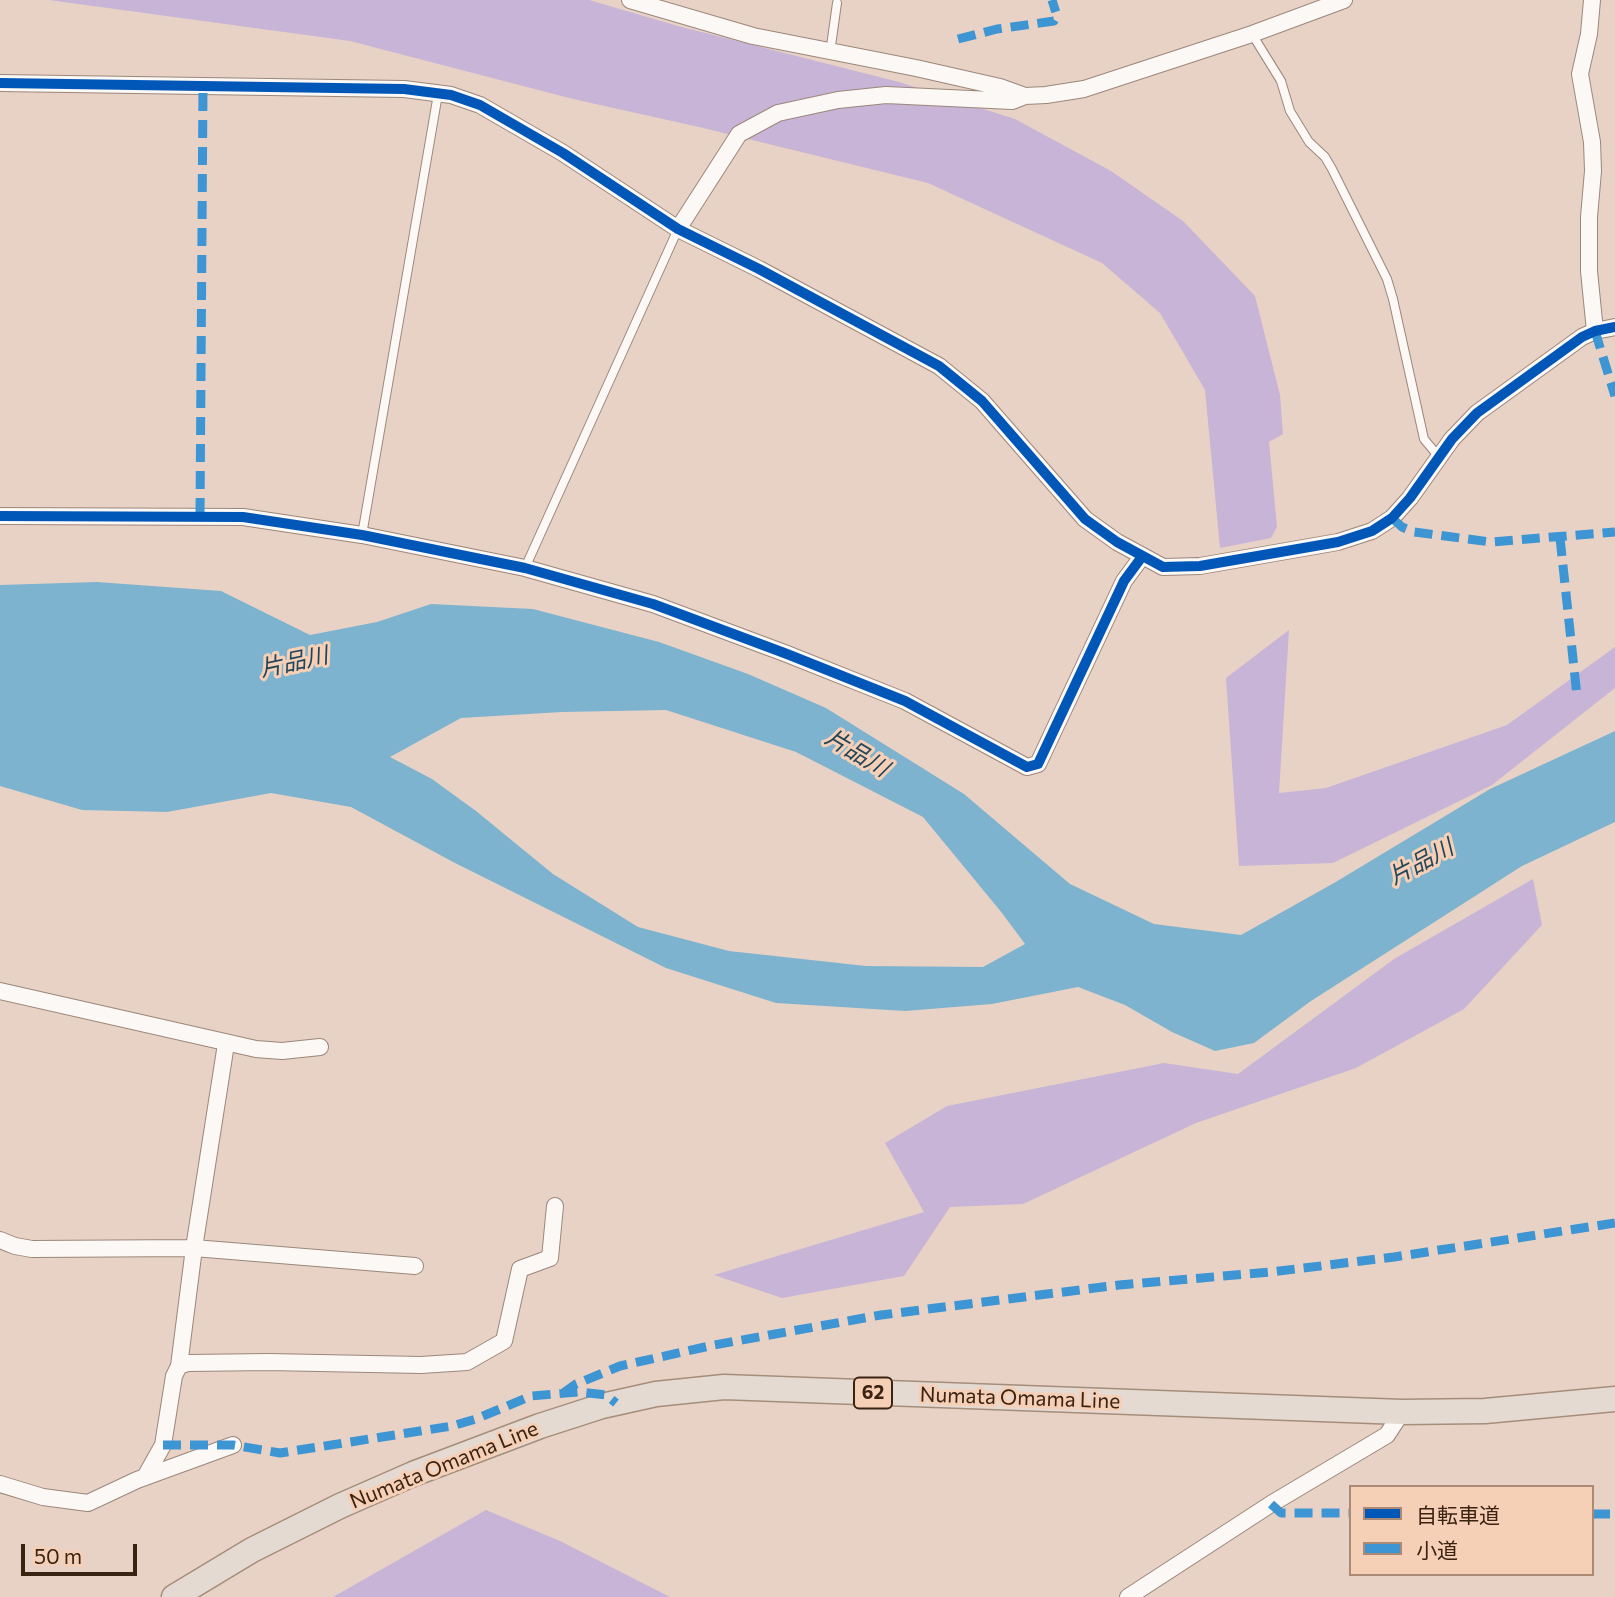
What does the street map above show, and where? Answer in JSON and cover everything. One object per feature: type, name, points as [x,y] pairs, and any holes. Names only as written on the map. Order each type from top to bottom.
[{"type":"main road","name":"Numata Omama Line","points":[[174,1597],[252,1550],[340,1506],[413,1475],[540,1426],[602,1406],[656,1394],[724,1387],[1402,1412],[1485,1411],[1615,1399]]},
{"type":"street","points":[[630,0],[752,36],[1000,87],[1025,96]]},
{"type":"street","points":[[1592,0],[1589,34],[1580,74],[1592,142],[1589,271],[1595,331]]},
{"type":"street","points":[[678,229],[739,134],[778,113],[838,100],[886,95],[1012,101],[1025,96],[1084,89],[1252,34],[1339,1]]},
{"type":"street","points":[[0,83],[404,89],[451,95],[480,105],[564,153],[678,229],[759,269],[939,366],[982,401],[1085,519],[1141,558],[1163,567],[1200,566],[1359,536],[1392,518],[1410,498],[1461,428],[1477,413],[1564,349],[1595,331],[1615,327]]},
{"type":"street","points":[[0,516],[243,517],[362,535],[525,568],[653,604],[787,653],[905,701],[1027,768],[1038,764],[1124,581],[1141,558]]},
{"type":"street","points":[[0,991],[226,1044],[282,1051],[320,1047]]},
{"type":"street","points":[[145,1477],[163,1445],[174,1376],[179,1366],[194,1248],[226,1044]]},
{"type":"street","points":[[179,1366],[188,1363],[421,1365],[467,1362],[505,1341],[520,1269],[550,1258],[555,1206]]},
{"type":"street","points":[[0,1240],[15,1247],[32,1249],[194,1248],[415,1266]]},
{"type":"street","points":[[1128,1597],[1147,1591],[1271,1504],[1387,1435],[1402,1412]]},
{"type":"street","points":[[0,1484],[43,1497],[88,1503],[145,1477],[233,1445]]},
{"type":"lane","points":[[830,52],[837,3]]},
{"type":"lane","points":[[1252,34],[1281,80],[1290,111],[1309,142],[1325,157],[1332,169],[1387,279],[1424,439],[1439,458]]},
{"type":"lane","points":[[362,535],[438,94]]},
{"type":"lane","points":[[525,568],[678,229]]},
{"type":"shaded area","points":[[49,0],[589,0],[678,26],[899,82],[1015,119],[1111,171],[1183,221],[1255,296],[1280,395],[1283,434],[1269,442],[1277,527],[1271,538],[1220,548],[1205,390],[1160,313],[1102,263],[928,183],[573,99],[350,41]]},
{"type":"shaded area","points":[[1289,630],[1279,793],[1326,788],[1507,725],[1615,647],[1615,688],[1492,785],[1333,863],[1239,866],[1226,678]]},
{"type":"shaded area","points":[[1533,879],[1542,925],[1464,1009],[1356,1068],[1196,1123],[1023,1204],[950,1207],[904,1276],[782,1298],[714,1275],[924,1212],[885,1143],[947,1106],[1164,1063],[1238,1074],[1394,959]]},
{"type":"shaded area","points":[[486,1510],[560,1541],[670,1597],[333,1597]]},
{"type":"water","name":"片品川","points":[[97,582],[221,591],[310,635],[377,622],[431,604],[533,609],[659,642],[748,674],[826,708],[964,794],[1070,884],[1154,924],[1241,935],[1334,883],[1490,789],[1615,731],[1615,822],[1522,866],[1311,1001],[1254,1043],[1215,1051],[1172,1032],[1125,1005],[1078,987],[992,1004],[905,1011],[776,1003],[666,968],[455,863],[351,807],[271,793],[167,812],[82,810],[0,786],[0,585]],"holes":[[[666,710],[796,752],[923,817],[1025,944],[983,967],[866,966],[729,951],[638,927],[553,874],[432,779],[390,757],[461,718]]]},
{"type":"marked path","points":[[958,39],[997,29],[1054,21],[1057,16],[1052,0]]},
{"type":"marked path","points":[[200,516],[203,86]]},
{"type":"marked path","points":[[1595,331],[1615,396]]},
{"type":"marked path","points":[[1392,518],[1402,527],[1414,532],[1491,542],[1615,532]]},
{"type":"marked path","points":[[1560,538],[1577,696]]},
{"type":"marked path","points":[[562,1394],[576,1384],[620,1366],[714,1345],[881,1315],[1119,1285],[1271,1272],[1394,1257],[1615,1223]]},
{"type":"marked path","points":[[163,1445],[233,1445],[280,1453],[452,1426],[531,1396],[579,1392],[606,1395],[616,1403]]},
{"type":"marked path","points":[[1271,1504],[1281,1513],[1349,1513]]},
{"type":"marked path","points":[[1594,1514],[1615,1514]]},
{"type":"cycle path","points":[[0,83],[404,89],[451,95],[480,105],[563,153],[678,229],[759,269],[939,366],[982,401],[1085,519],[1117,542],[1163,567],[1200,566],[1338,542],[1372,531],[1392,518],[1410,498],[1452,439],[1477,413],[1582,337],[1615,327]]},
{"type":"cycle path","points":[[0,516],[243,517],[362,535],[525,568],[653,604],[787,654],[905,701],[1027,767],[1038,764],[1124,581],[1141,558]]}]
